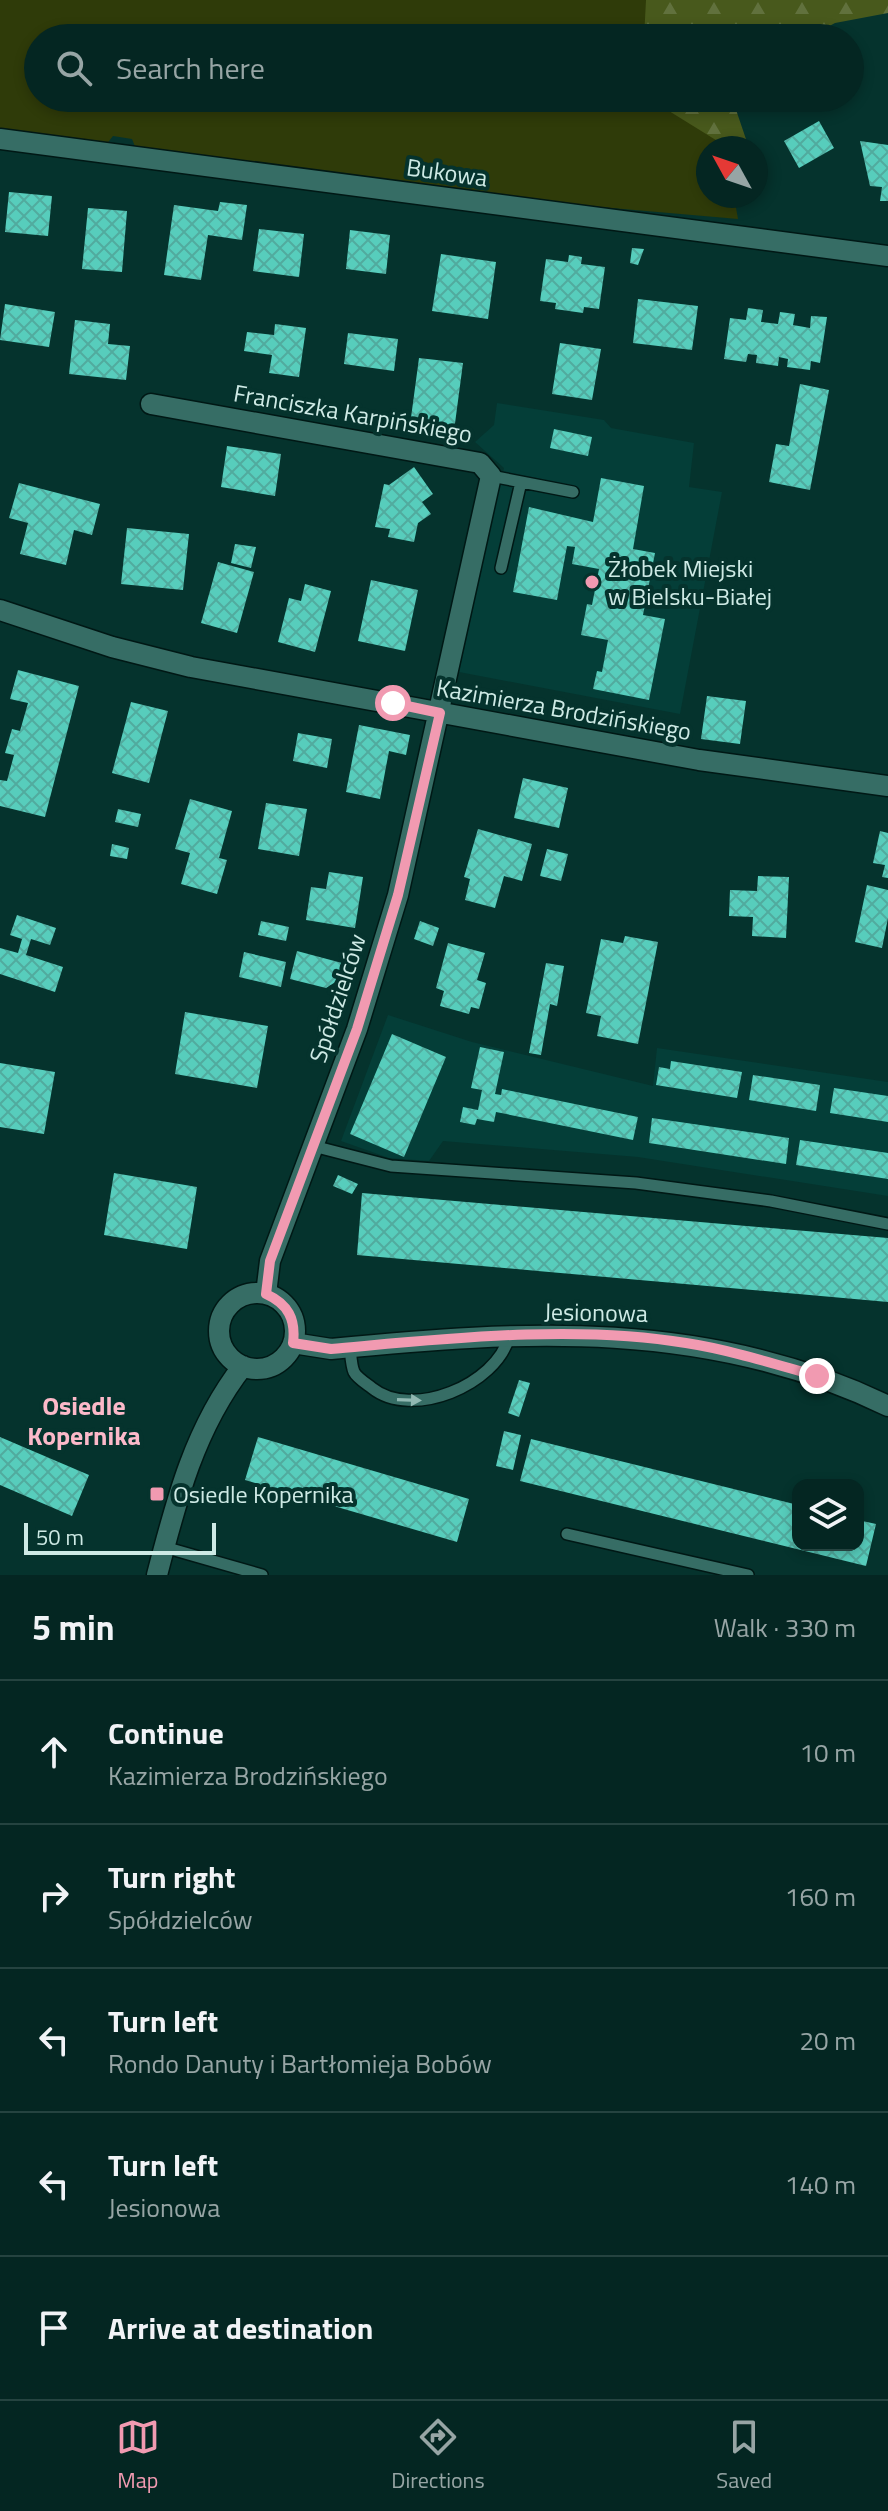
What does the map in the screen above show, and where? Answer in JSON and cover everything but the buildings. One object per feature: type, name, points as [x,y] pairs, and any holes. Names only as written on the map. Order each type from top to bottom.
[{"type":"street","name":"Bukowa","points":[[0,139],[888,256]]},
{"type":"street","name":"Franciszka Karpińskiego","points":[[151,404],[480,463],[491,476],[440,713]]},
{"type":"street","name":"Kazimierza Brodzińskiego","points":[[0,610],[112,647],[191,667],[699,760],[888,786]]},
{"type":"street","name":"Spółdzielców","points":[[266,1294],[270,1261],[357,1029],[398,895],[440,713]]},
{"type":"street","points":[[266,1294],[287,1307],[295,1330],[293,1343],[278,1362],[255,1369],[243,1366],[224,1350],[219,1325],[231,1303],[241,1296],[266,1294]]},
{"type":"street","name":"Jesionowa","points":[[293,1343],[331,1349],[509,1337],[593,1335],[685,1342],[817,1376],[888,1406]]},
{"type":"street","points":[[157,1575],[193,1453],[218,1398],[243,1366]]},
{"type":"lane","points":[[491,476],[573,492]]},
{"type":"lane","points":[[501,568],[521,482]]},
{"type":"lane","points":[[313,1146],[391,1166],[636,1183],[771,1201],[888,1224]]},
{"type":"lane","points":[[350,1348],[355,1374],[386,1399],[421,1401],[472,1382],[505,1351],[509,1337]]},
{"type":"lane","points":[[567,1534],[748,1575]]},
{"type":"lane","points":[[164,1547],[262,1575]]},
{"type":"shaded area","name":"Żłobek Miejski w Bielsku-Białej","points":[[497,403],[604,420],[611,428],[694,443],[689,487],[722,492],[680,714],[459,672],[504,468],[475,442],[494,425]]},
{"type":"shaded area","points":[[388,1015],[472,1042],[653,1086],[657,1048],[888,1082],[888,1196],[638,1157],[443,1141],[429,1161],[389,1158],[341,1141]]},
{"type":"green space","points":[[0,0],[646,0],[645,24],[24,24],[24,112],[671,112],[709,136],[696,136],[696,208],[736,208],[738,219],[463,195],[138,154],[132,139],[113,136],[102,150],[0,138]]},
{"type":"green space","points":[[629,0],[888,0],[888,13],[833,24],[635,24]]},
{"type":"green space","points":[[670,112],[737,112],[745,136],[696,136],[696,164],[692,170]]},
{"type":"place","name":"Żłobek Miejski w Bielsku-Białej","points":[[592,582]]},
{"type":"place","name":"Osiedle Kopernika","points":[[157,1494]]},
{"type":"district","name":"Osiedle Kopernika","points":[[84,1420]]},
{"type":"route","points":[[393,703],[440,713],[398,895],[357,1029],[270,1261],[266,1294],[287,1307],[295,1330],[293,1343],[331,1349],[566,1334],[635,1337],[685,1342],[734,1352],[817,1376]]}]
